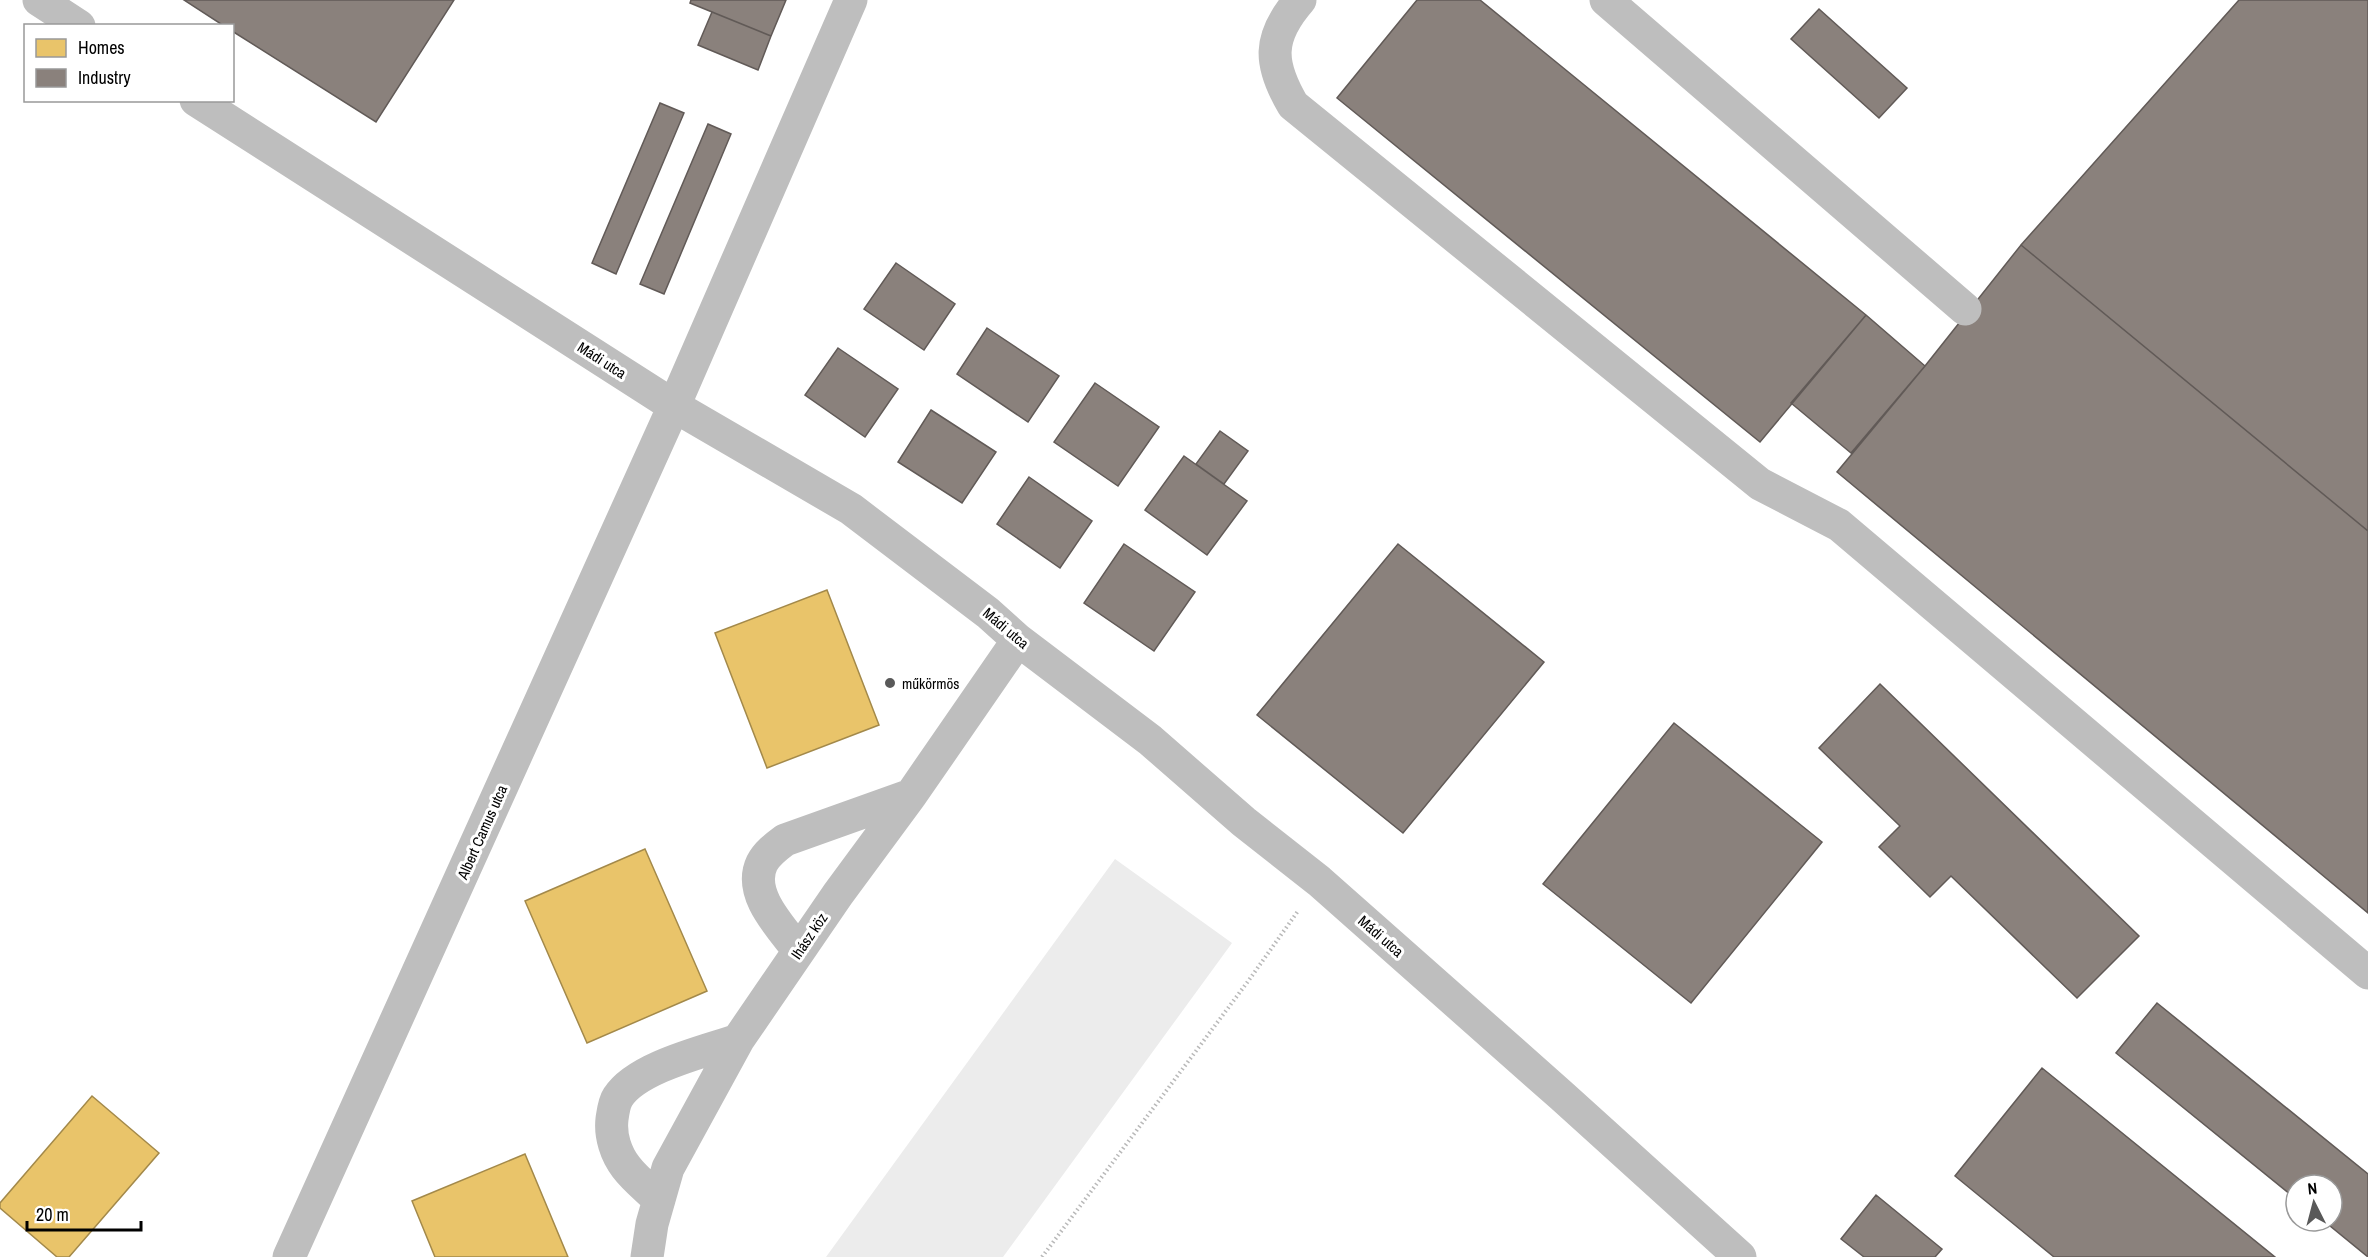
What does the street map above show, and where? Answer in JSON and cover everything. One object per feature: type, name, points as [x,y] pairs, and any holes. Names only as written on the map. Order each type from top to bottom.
[{"type":"street","points":[[39,0],[76,24]]},
{"type":"street","name":"Albert Camus utca","points":[[289,1257],[674,406],[850,0]]},
{"type":"street","points":[[1300,0],[1292,9],[1276,39],[1274,57],[1280,82],[1293,105],[1760,484],[1839,525],[2368,973]]},
{"type":"street","points":[[1606,0],[1965,309]]},
{"type":"street","name":"Mádi utca","points":[[199,102],[674,406],[851,509],[1150,740],[1244,822],[1319,881],[1740,1257]]},
{"type":"street","name":"Ihász köz","points":[[647,1257],[668,1168],[738,1040],[838,894],[911,795],[1018,640]]},
{"type":"street","points":[[799,951],[766,907],[760,893],[761,864],[785,840],[911,795]]},
{"type":"street","points":[[659,1200],[626,1167],[616,1148],[612,1125],[618,1097],[627,1087],[662,1066],[738,1040]]},
{"type":"path","points":[[1042,1257],[1249,981],[1319,881]]},
{"type":"shaded area","points":[[1115,859],[1232,943],[1003,1257],[826,1257]]},
{"type":"building: Homes","points":[[827,590],[879,725],[767,768],[715,633]]},
{"type":"building: Homes","points":[[645,849],[707,991],[587,1043],[525,901]]},
{"type":"building: Homes","points":[[92,1096],[159,1153],[69,1257],[57,1257],[0,1208],[0,1203]]},
{"type":"building: Homes","points":[[525,1154],[568,1257],[435,1257],[412,1201]]},
{"type":"building: Industry","points":[[184,0],[454,0],[376,122],[234,32],[234,24],[221,24]]},
{"type":"building: Industry","points":[[691,0],[786,0],[771,36],[690,3]]},
{"type":"building: Industry","points":[[1417,0],[1480,0],[1866,315],[1760,442],[1337,98]]},
{"type":"building: Industry","points":[[2239,0],[2368,0],[2368,531],[2021,245]]},
{"type":"building: Industry","points":[[1819,9],[1907,88],[1879,118],[1791,39]]},
{"type":"building: Industry","points":[[712,12],[771,36],[758,70],[698,45]]},
{"type":"building: Industry","points":[[660,103],[684,113],[616,274],[592,263]]},
{"type":"building: Industry","points":[[708,124],[731,134],[664,294],[640,284]]},
{"type":"building: Industry","points":[[2021,245],[2368,531],[2368,913],[1837,472]]},
{"type":"building: Industry","points":[[896,263],[955,304],[924,350],[864,309]]},
{"type":"building: Industry","points":[[1866,315],[1925,366],[1851,453],[1791,403]]},
{"type":"building: Industry","points":[[987,328],[1059,376],[1028,422],[957,374]]},
{"type":"building: Industry","points":[[838,348],[898,389],[865,437],[805,395]]},
{"type":"building: Industry","points":[[1095,383],[1159,427],[1118,486],[1054,442]]},
{"type":"building: Industry","points":[[931,410],[996,452],[962,503],[898,462]]},
{"type":"building: Industry","points":[[1220,431],[1248,451],[1224,484],[1196,464]]},
{"type":"building: Industry","points":[[1184,456],[1247,501],[1207,555],[1145,510]]},
{"type":"building: Industry","points":[[1029,477],[1092,521],[1060,568],[997,524]]},
{"type":"building: Industry","points":[[1124,544],[1195,592],[1154,651],[1084,603]]},
{"type":"building: Industry","points":[[1398,544],[1544,662],[1403,833],[1257,715]]},
{"type":"building: Industry","points":[[1880,684],[2139,936],[2077,998],[1951,876],[1930,897],[1879,847],[1900,826],[1819,748]]},
{"type":"building: Industry","points":[[1674,723],[1822,842],[1691,1003],[1543,884]]},
{"type":"building: Industry","points":[[2157,1003],[2368,1174],[2368,1257],[2339,1233],[2344,1233],[2344,1173],[2284,1173],[2284,1189],[2116,1053]]},
{"type":"building: Industry","points":[[2042,1068],[2275,1257],[2054,1257],[1955,1176]]},
{"type":"building: Industry","points":[[1876,1195],[1942,1249],[1935,1257],[1864,1257],[1841,1239]]},
{"type":"place","name":"műkörmös","points":[[890,683]]}]
